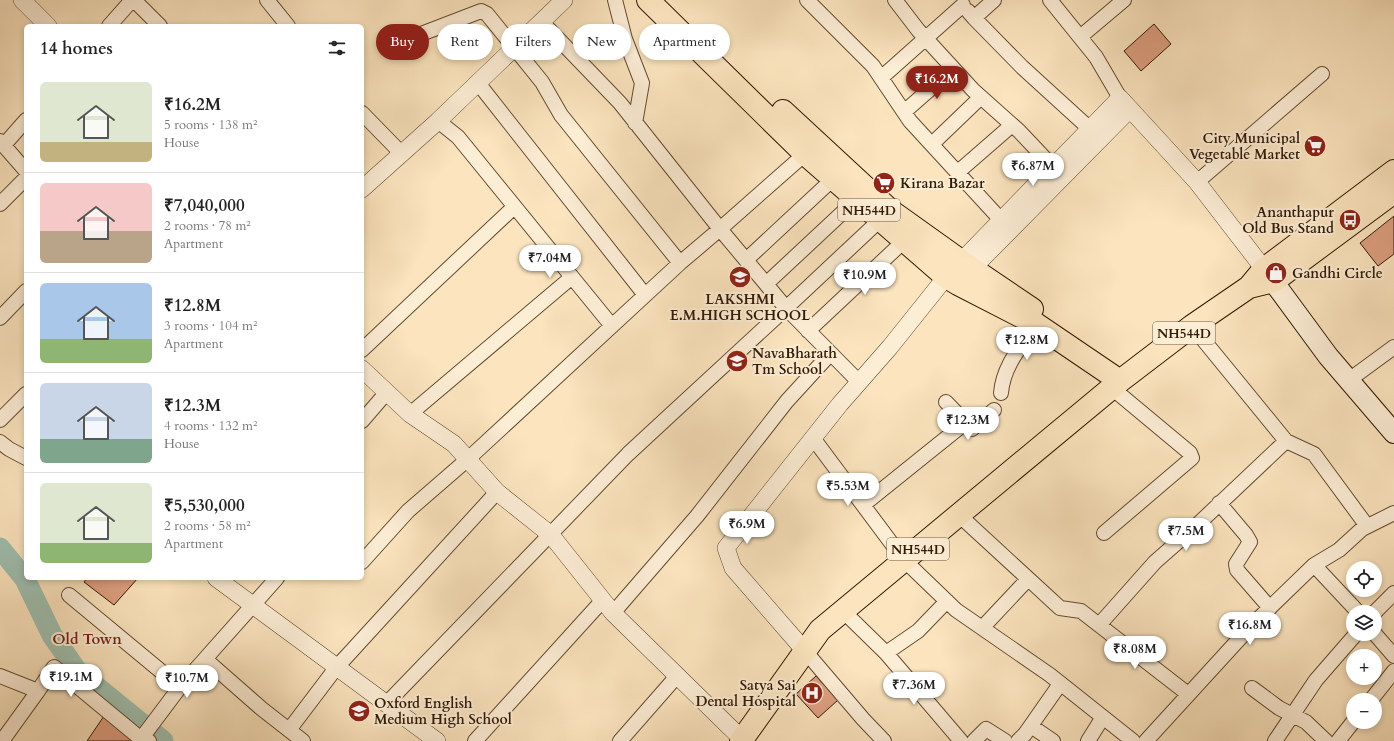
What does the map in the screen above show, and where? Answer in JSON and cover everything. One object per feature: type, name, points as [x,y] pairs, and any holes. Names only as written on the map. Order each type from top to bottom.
[{"type":"highway","name":"NH544D","points":[[648,0],[805,154],[904,241],[959,273],[1120,381]]},
{"type":"highway","name":"NH544D","points":[[668,0],[812,140],[959,273],[1120,381]]},
{"type":"highway","name":"NH544D","points":[[1269,275],[1394,171]]},
{"type":"highway","name":"NH544D","points":[[742,740],[820,630],[1120,381],[1192,326],[1394,192]]},
{"type":"main road","points":[[1269,275],[1328,356],[1394,433]]},
{"type":"street","points":[[22,0],[46,24]]},
{"type":"street","points":[[111,24],[133,0],[158,24]]},
{"type":"street","points":[[267,0],[286,24]]},
{"type":"street","points":[[538,24],[564,0]]},
{"type":"street","points":[[615,0],[624,39],[642,83],[635,123]]},
{"type":"street","points":[[807,0],[873,66],[904,112],[1002,220]]},
{"type":"street","points":[[895,0],[927,40],[954,69],[1053,167]]},
{"type":"street","points":[[974,18],[994,0]]},
{"type":"street","points":[[1080,37],[1124,0]]},
{"type":"street","points":[[1055,2],[1096,57],[1125,104],[1197,182],[1269,275]]},
{"type":"street","points":[[881,78],[927,40],[961,3],[1022,67],[1090,129]]},
{"type":"street","points":[[429,31],[481,11],[487,14],[501,29]]},
{"type":"street","points":[[541,21],[620,103],[720,229],[786,308],[859,382]]},
{"type":"street","points":[[364,187],[438,121],[502,60]]},
{"type":"street","points":[[526,60],[542,82],[561,115],[680,263]]},
{"type":"street","points":[[904,112],[954,69]]},
{"type":"street","points":[[1197,182],[1322,74]]},
{"type":"street","points":[[478,84],[645,295]]},
{"type":"street","points":[[932,144],[981,97]]},
{"type":"street","points":[[884,741],[863,719],[733,568],[726,548],[776,488],[813,438],[890,347],[959,273],[1125,104]]},
{"type":"street","points":[[959,273],[1002,220],[1090,129],[1125,104]]},
{"type":"street","points":[[364,115],[402,154]]},
{"type":"street","points":[[438,121],[458,137],[612,326]]},
{"type":"street","points":[[24,122],[2,143],[24,168]]},
{"type":"street","points":[[958,172],[1012,125]]},
{"type":"street","points":[[364,560],[408,511],[468,460],[680,263],[805,154]]},
{"type":"street","points":[[746,260],[833,179]]},
{"type":"street","points":[[0,204],[24,180]]},
{"type":"street","points":[[766,284],[857,199]]},
{"type":"street","points":[[364,348],[514,207]]},
{"type":"street","points":[[388,703],[628,454],[880,220]]},
{"type":"street","points":[[808,331],[904,241]]},
{"type":"street","points":[[410,414],[572,278]]},
{"type":"street","points":[[0,318],[24,293]]},
{"type":"street","points":[[1001,393],[1004,374],[1036,324]]},
{"type":"street","points":[[1192,326],[1286,441],[1314,454],[1367,526]]},
{"type":"street","points":[[1349,380],[1394,346]]},
{"type":"street","points":[[613,613],[697,516],[787,402],[830,354]]},
{"type":"street","points":[[364,371],[410,414],[454,444],[497,492],[551,535],[613,613],[742,740]]},
{"type":"street","points":[[1104,533],[1192,458],[1190,453],[1120,381]]},
{"type":"street","points":[[364,419],[387,392]]},
{"type":"street","points":[[0,420],[24,396]]},
{"type":"street","points":[[946,402],[965,423],[973,429],[994,410]]},
{"type":"street","points":[[864,506],[965,423]]},
{"type":"street","points":[[813,438],[904,560],[956,610],[1060,684],[1133,741]]},
{"type":"street","points":[[1099,625],[1155,562],[1286,441]]},
{"type":"street","points":[[0,442],[24,457]]},
{"type":"street","points":[[290,730],[336,668],[497,492]]},
{"type":"street","points":[[1219,503],[1246,535],[1250,542],[1236,564],[1237,570],[1270,608]]},
{"type":"street","points":[[1146,741],[1188,694],[1270,608],[1314,565],[1339,550],[1367,526],[1394,513]]},
{"type":"street","points":[[959,515],[1060,608],[1081,610],[1188,694]]},
{"type":"street","points":[[1314,565],[1351,605]]},
{"type":"street","points":[[982,628],[1028,579]]},
{"type":"street","points":[[219,580],[253,604],[336,668],[388,703],[437,741]]},
{"type":"street","points":[[2,741],[54,667],[145,740],[152,724],[180,687],[275,580]]},
{"type":"street","points":[[1382,605],[1394,593]]},
{"type":"street","points":[[69,595],[180,687]]},
{"type":"street","points":[[475,741],[603,600]]},
{"type":"street","points":[[886,654],[918,632],[947,601]]},
{"type":"street","points":[[843,611],[886,654],[959,740]]},
{"type":"street","points":[[1275,741],[1316,680],[1350,641]]},
{"type":"street","points":[[1381,641],[1394,656]]},
{"type":"street","points":[[205,659],[262,709],[303,741]]},
{"type":"street","points":[[1377,693],[1394,671]]},
{"type":"street","points":[[0,676],[38,691]]},
{"type":"street","points":[[620,741],[677,676]]},
{"type":"street","points":[[1018,741],[1031,726],[1060,684]]},
{"type":"street","points":[[1252,688],[1279,708],[1306,722],[1326,741]]},
{"type":"street","points":[[1088,741],[1103,717]]},
{"type":"street","points":[[1031,726],[1053,741]]},
{"type":"street","points":[[974,741],[986,729],[1005,741]]},
{"type":"street","points":[[1338,741],[1347,729]]},
{"type":"building","points":[[1154,24],[1171,44],[1141,71],[1124,51]]},
{"type":"building","points":[[1394,216],[1394,254],[1378,266],[1360,243]]},
{"type":"building","points":[[86,580],[136,580],[114,605],[84,582]]},
{"type":"building","points":[[816,676],[838,700],[818,718],[796,694]]},
{"type":"building","points":[[104,716],[135,741],[87,741]]},
{"type":"waterway","points":[[0,548],[24,578]]},
{"type":"waterway","points":[[25,580],[52,635],[77,671],[163,741]]},
{"type":"place","name":"City Municipal Vegetable Market","points":[[1315,146]]},
{"type":"place","name":"Kirana Bazar","points":[[884,183]]},
{"type":"place","name":"Ananthapur Old Bus Stand","points":[[1350,220]]},
{"type":"place","name":"Gandhi Circle","points":[[1276,273]]},
{"type":"place","name":"LAKSHMI E.M.HIGH SCHOOL","points":[[740,277]]},
{"type":"place","name":"NavaBharath Tm School","points":[[737,361]]},
{"type":"place","name":"Satya Sai Dental Hospital","points":[[812,693]]},
{"type":"place","name":"Oxford English Medium High School","points":[[359,711]]},
{"type":"district","name":"Old Town","points":[[87,639]]}]
